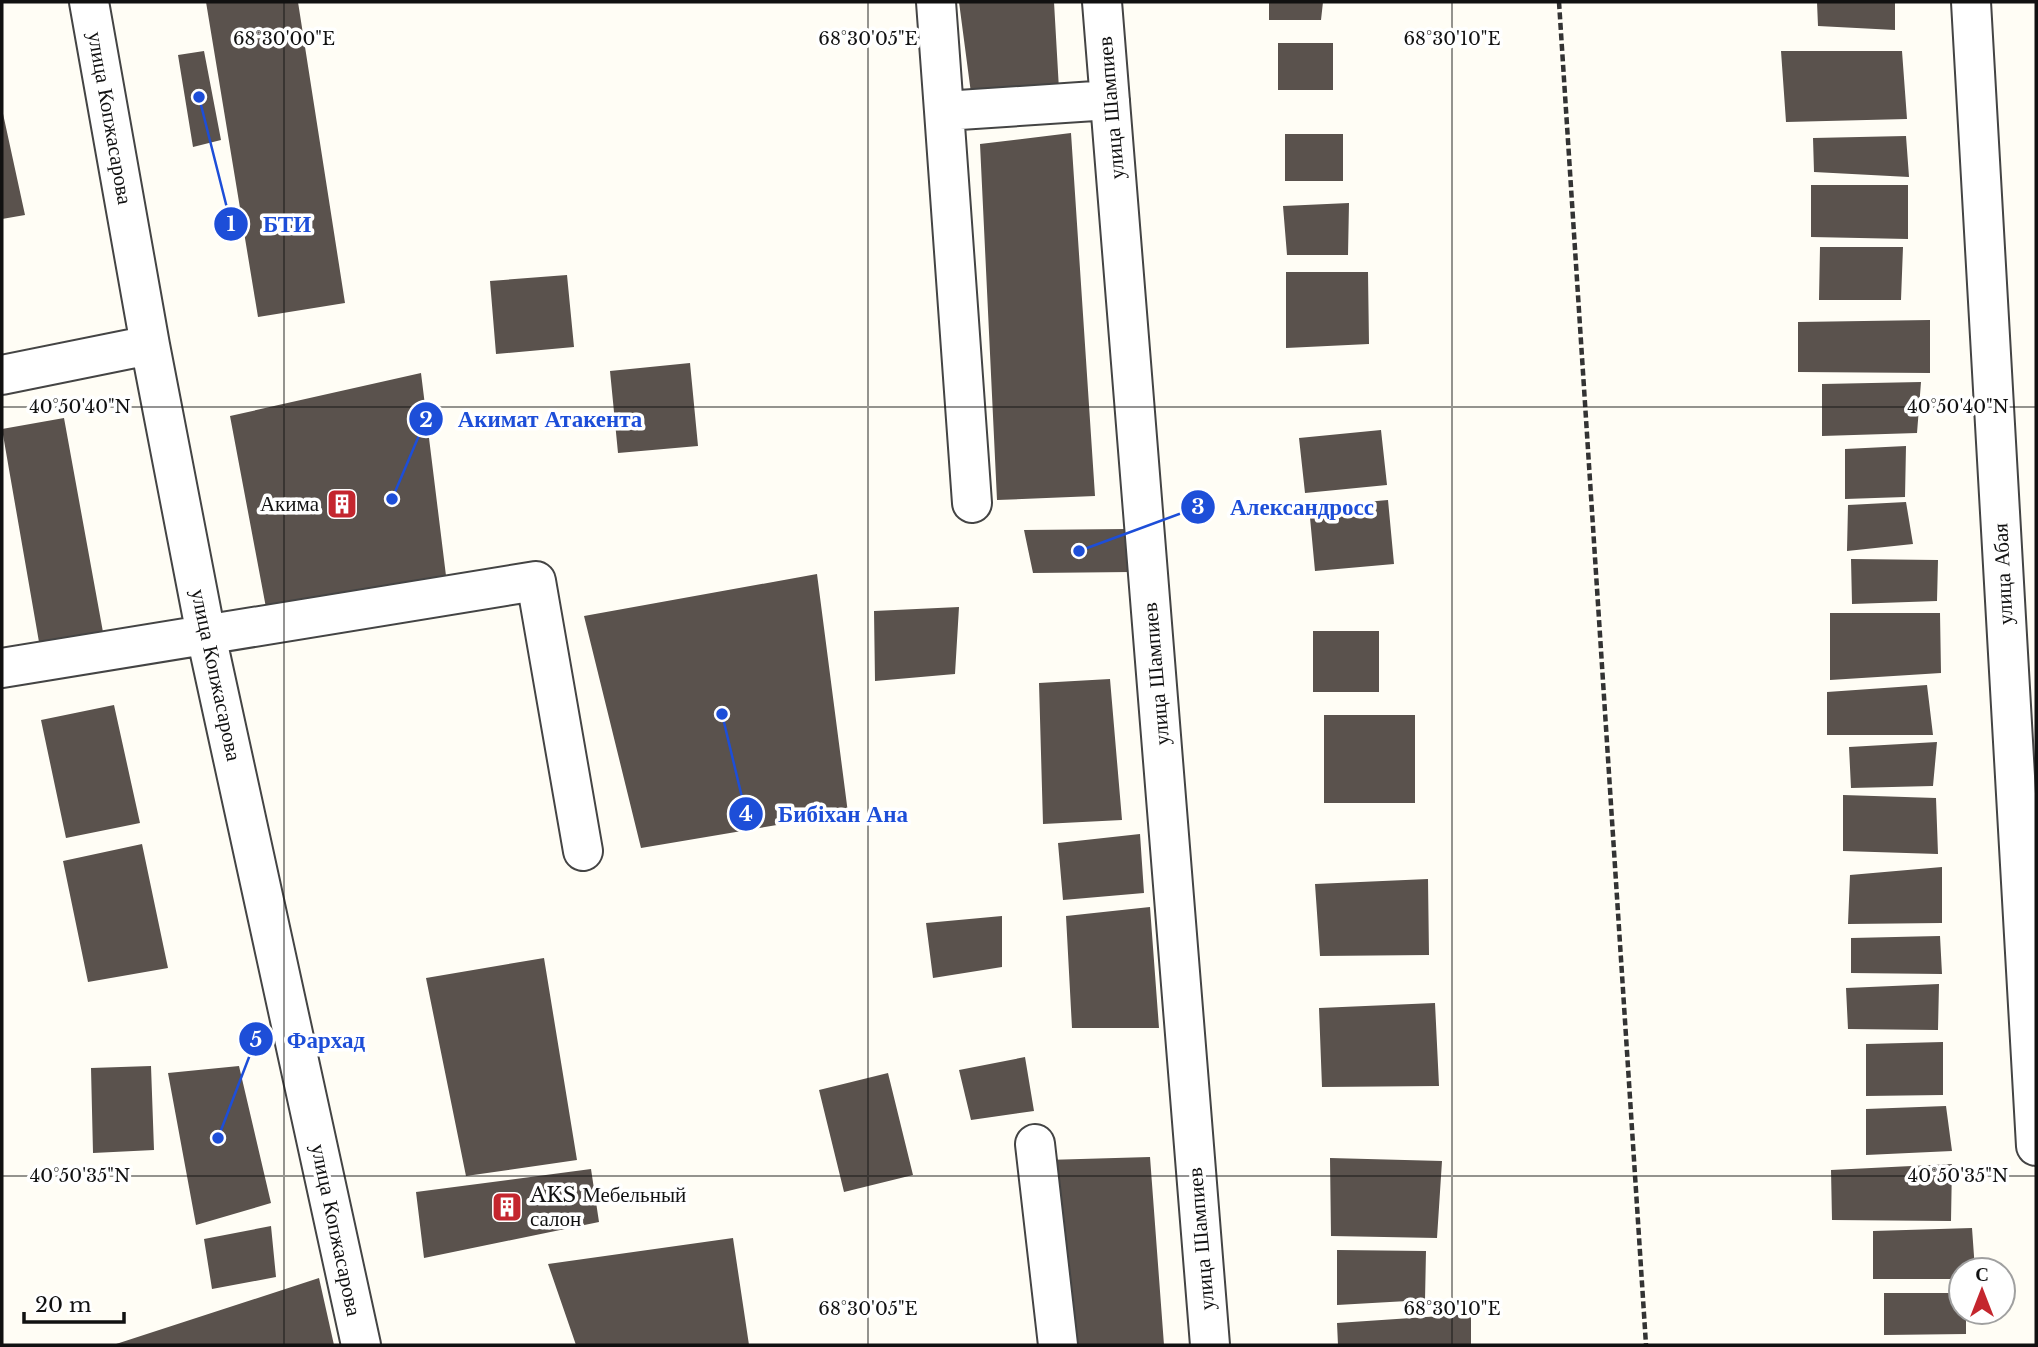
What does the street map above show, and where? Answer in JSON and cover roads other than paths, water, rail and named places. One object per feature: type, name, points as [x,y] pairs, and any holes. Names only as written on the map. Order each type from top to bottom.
[{"type":"street","name":"улица Копжасарова","points":[[89,2],[150,345],[206,635],[361,1345]]},
{"type":"street","points":[[936,2],[972,503]]},
{"type":"street","name":"улица Шампиев","points":[[1102,2],[1210,1345]]},
{"type":"street","name":"улица Абая","points":[[1971,2],[2036,1146]]},
{"type":"street","points":[[944,111],[1110,100]]},
{"type":"street","points":[[2,375],[150,345]]},
{"type":"street","points":[[2,668],[536,581],[583,851]]},
{"type":"street","points":[[1035,1144],[1058,1345]]},
{"type":"place","name":"БТИ","points":[[199,97]]},
{"type":"place","name":"Акимат Атакента","points":[[392,499]]},
{"type":"place","name":"Акима","points":[[342,504]]},
{"type":"place","name":"Александросс","points":[[1079,551]]},
{"type":"place","name":"Бибіхан Ана","points":[[722,714]]},
{"type":"place","name":"Фархад","points":[[218,1138]]},
{"type":"place","name":"AKS Мебельный салон","points":[[507,1207]]}]
